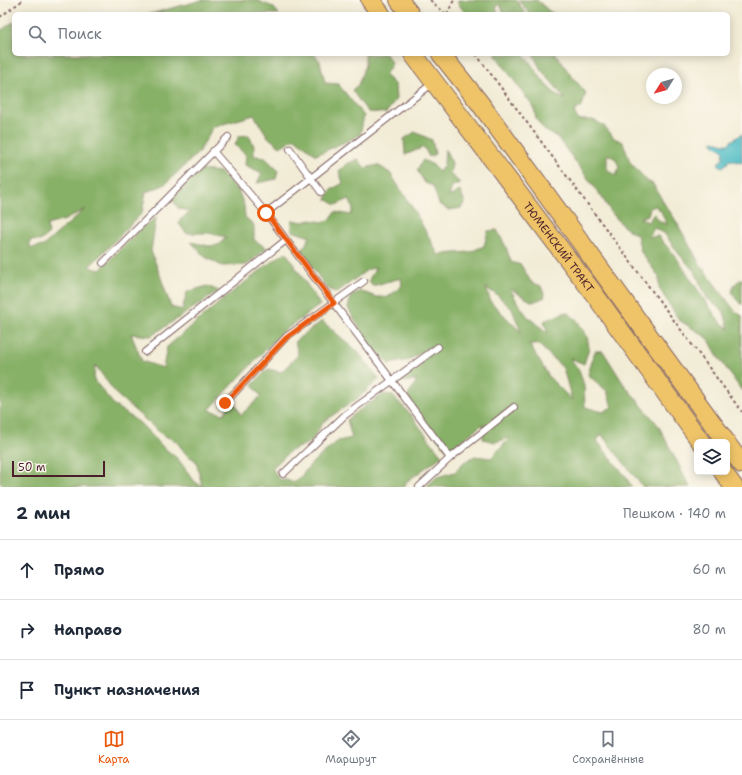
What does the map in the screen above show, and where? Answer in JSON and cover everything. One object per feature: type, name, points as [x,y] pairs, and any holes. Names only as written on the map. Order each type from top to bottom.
[{"type":"main road","points":[[370,0],[379,12]]},
{"type":"main road","points":[[400,0],[409,12]]},
{"type":"main road","points":[[416,0],[422,12]]},
{"type":"main road","name":"ТЮМЕНСКИЙ ТРАКТ","points":[[414,56],[592,291],[699,439]]},
{"type":"main road","name":"ТЮМЕНСКИЙ ТРАКТ","points":[[444,56],[479,102],[723,439]]},
{"type":"main road","points":[[448,56],[479,102]]},
{"type":"main road","name":"ТЮМЕНСКИЙ ТРАКТ","points":[[730,448],[742,464]]},
{"type":"main road","points":[[725,475],[734,487]]},
{"type":"lane","points":[[266,213],[434,82]]},
{"type":"lane","points":[[102,263],[228,137]]},
{"type":"lane","points":[[290,149],[321,192]]},
{"type":"lane","points":[[214,151],[266,213],[450,458]]},
{"type":"lane","points":[[145,352],[286,240]]},
{"type":"lane","points":[[225,403],[286,338],[364,280]]},
{"type":"lane","points":[[283,474],[345,415],[438,347]]},
{"type":"lane","points":[[419,487],[450,458],[514,407]]},
{"type":"path","points":[[0,17],[23,0]]},
{"type":"path","points":[[430,0],[444,12]]},
{"type":"path","points":[[447,12],[454,0]]},
{"type":"path","points":[[477,56],[742,412]]},
{"type":"green space","points":[[202,0],[256,0],[273,7],[277,12],[157,12]]},
{"type":"green space","points":[[459,0],[516,0],[525,12],[503,12],[500,4],[496,6],[498,12],[464,12],[457,2]]},
{"type":"green space","points":[[518,0],[537,0],[551,12],[528,12]]},
{"type":"green space","points":[[12,23],[12,56],[316,56],[320,61],[325,83],[338,84],[364,116],[360,135],[316,155],[295,138],[280,147],[268,137],[254,115],[213,127],[199,152],[164,185],[146,192],[142,213],[89,267],[100,270],[141,228],[156,218],[151,251],[171,307],[182,310],[187,292],[207,286],[219,291],[151,336],[131,334],[142,361],[163,368],[167,347],[226,297],[286,252],[320,305],[281,333],[209,410],[224,414],[233,400],[241,415],[261,396],[252,385],[268,369],[281,372],[298,355],[295,341],[322,321],[358,352],[379,379],[358,398],[323,422],[311,442],[290,451],[272,468],[279,479],[296,482],[314,461],[338,441],[352,438],[347,420],[384,394],[392,395],[410,414],[442,456],[406,482],[405,487],[5,487],[0,483],[0,31]],"holes":[[[85,209],[43,246],[30,248],[30,240],[40,241],[49,234],[47,225],[65,220]],[[95,365],[117,395],[163,435],[176,441],[186,454],[196,461],[202,486],[195,482],[178,459],[163,447],[140,423],[115,406],[94,380]]]},
{"type":"green space","points":[[365,56],[387,56],[392,64],[385,75],[395,85],[396,99],[386,113],[368,112],[352,90],[358,85],[365,65]]},
{"type":"green space","points":[[496,56],[525,56],[547,86],[558,96],[565,99],[541,70],[534,56],[557,56],[586,93],[582,106],[574,112],[578,120],[593,120],[603,125],[614,138],[623,142],[630,162],[647,181],[653,184],[701,266],[735,311],[742,316],[742,391],[719,358],[708,338],[679,320],[659,288],[659,277],[641,252],[637,235],[624,227],[611,212],[601,196],[557,137],[544,130],[536,119],[534,108]],"holes":[[[607,154],[616,159],[619,167],[616,176],[607,169]],[[655,206],[661,211],[667,225],[659,221],[654,214],[648,222],[640,218],[648,215],[650,208]],[[654,228],[664,233],[679,254],[695,272],[707,298],[724,312],[729,329],[718,320],[676,257],[658,236],[649,237]]]},
{"type":"green space","points":[[415,132],[432,140],[435,154],[429,157],[424,147],[405,155],[404,139]]},
{"type":"green space","points":[[249,135],[254,146],[254,156],[264,157],[278,170],[276,179],[257,183],[262,173],[245,165],[246,155],[235,145],[239,136]]},
{"type":"green space","points":[[445,149],[452,163],[450,174],[460,183],[452,186],[449,197],[460,191],[465,202],[461,208],[449,210],[439,204],[433,186],[425,183],[417,170],[423,160],[433,165],[439,172],[444,165]]},
{"type":"green space","points":[[358,159],[365,168],[378,165],[390,173],[414,210],[439,256],[441,254],[470,252],[484,246],[488,231],[497,230],[506,247],[511,262],[521,265],[531,282],[541,286],[545,297],[533,302],[510,288],[517,302],[528,317],[548,333],[544,321],[566,312],[576,319],[587,336],[589,348],[584,364],[570,358],[579,370],[584,385],[585,407],[603,412],[612,407],[607,391],[588,375],[595,351],[603,351],[623,383],[658,425],[690,487],[643,487],[601,434],[597,441],[626,477],[632,487],[426,487],[437,477],[455,472],[464,462],[475,456],[491,458],[510,438],[495,442],[483,439],[483,424],[456,445],[446,449],[411,405],[408,396],[417,380],[401,382],[409,374],[418,369],[431,346],[409,360],[389,364],[373,349],[348,308],[351,296],[360,291],[376,297],[388,297],[402,286],[401,278],[372,286],[369,280],[376,267],[367,270],[336,293],[327,288],[301,252],[310,237],[292,231],[292,220],[303,222],[311,220],[323,222],[330,220],[335,212],[351,215],[353,208],[349,199],[336,205],[326,199],[331,190],[343,183],[339,171],[345,165]],"holes":[[[486,288],[496,294],[512,309],[521,332],[491,302]],[[529,344],[538,344],[563,368],[572,400],[550,378]]]},
{"type":"green space","points":[[202,170],[220,172],[238,190],[244,205],[245,217],[254,225],[254,240],[267,248],[247,265],[222,266],[205,257],[191,242],[209,246],[219,245],[226,237],[209,233],[186,233],[178,222],[190,212],[178,208],[172,198]]},
{"type":"green space","points":[[742,278],[742,305],[732,292],[734,285]]},
{"type":"water","points":[[742,134],[742,163],[730,160],[725,166],[722,167],[718,164],[723,159],[724,153],[722,149],[713,143],[713,141],[729,144]]},
{"type":"route","points":[[225,403],[286,338],[334,303],[266,213]]}]
